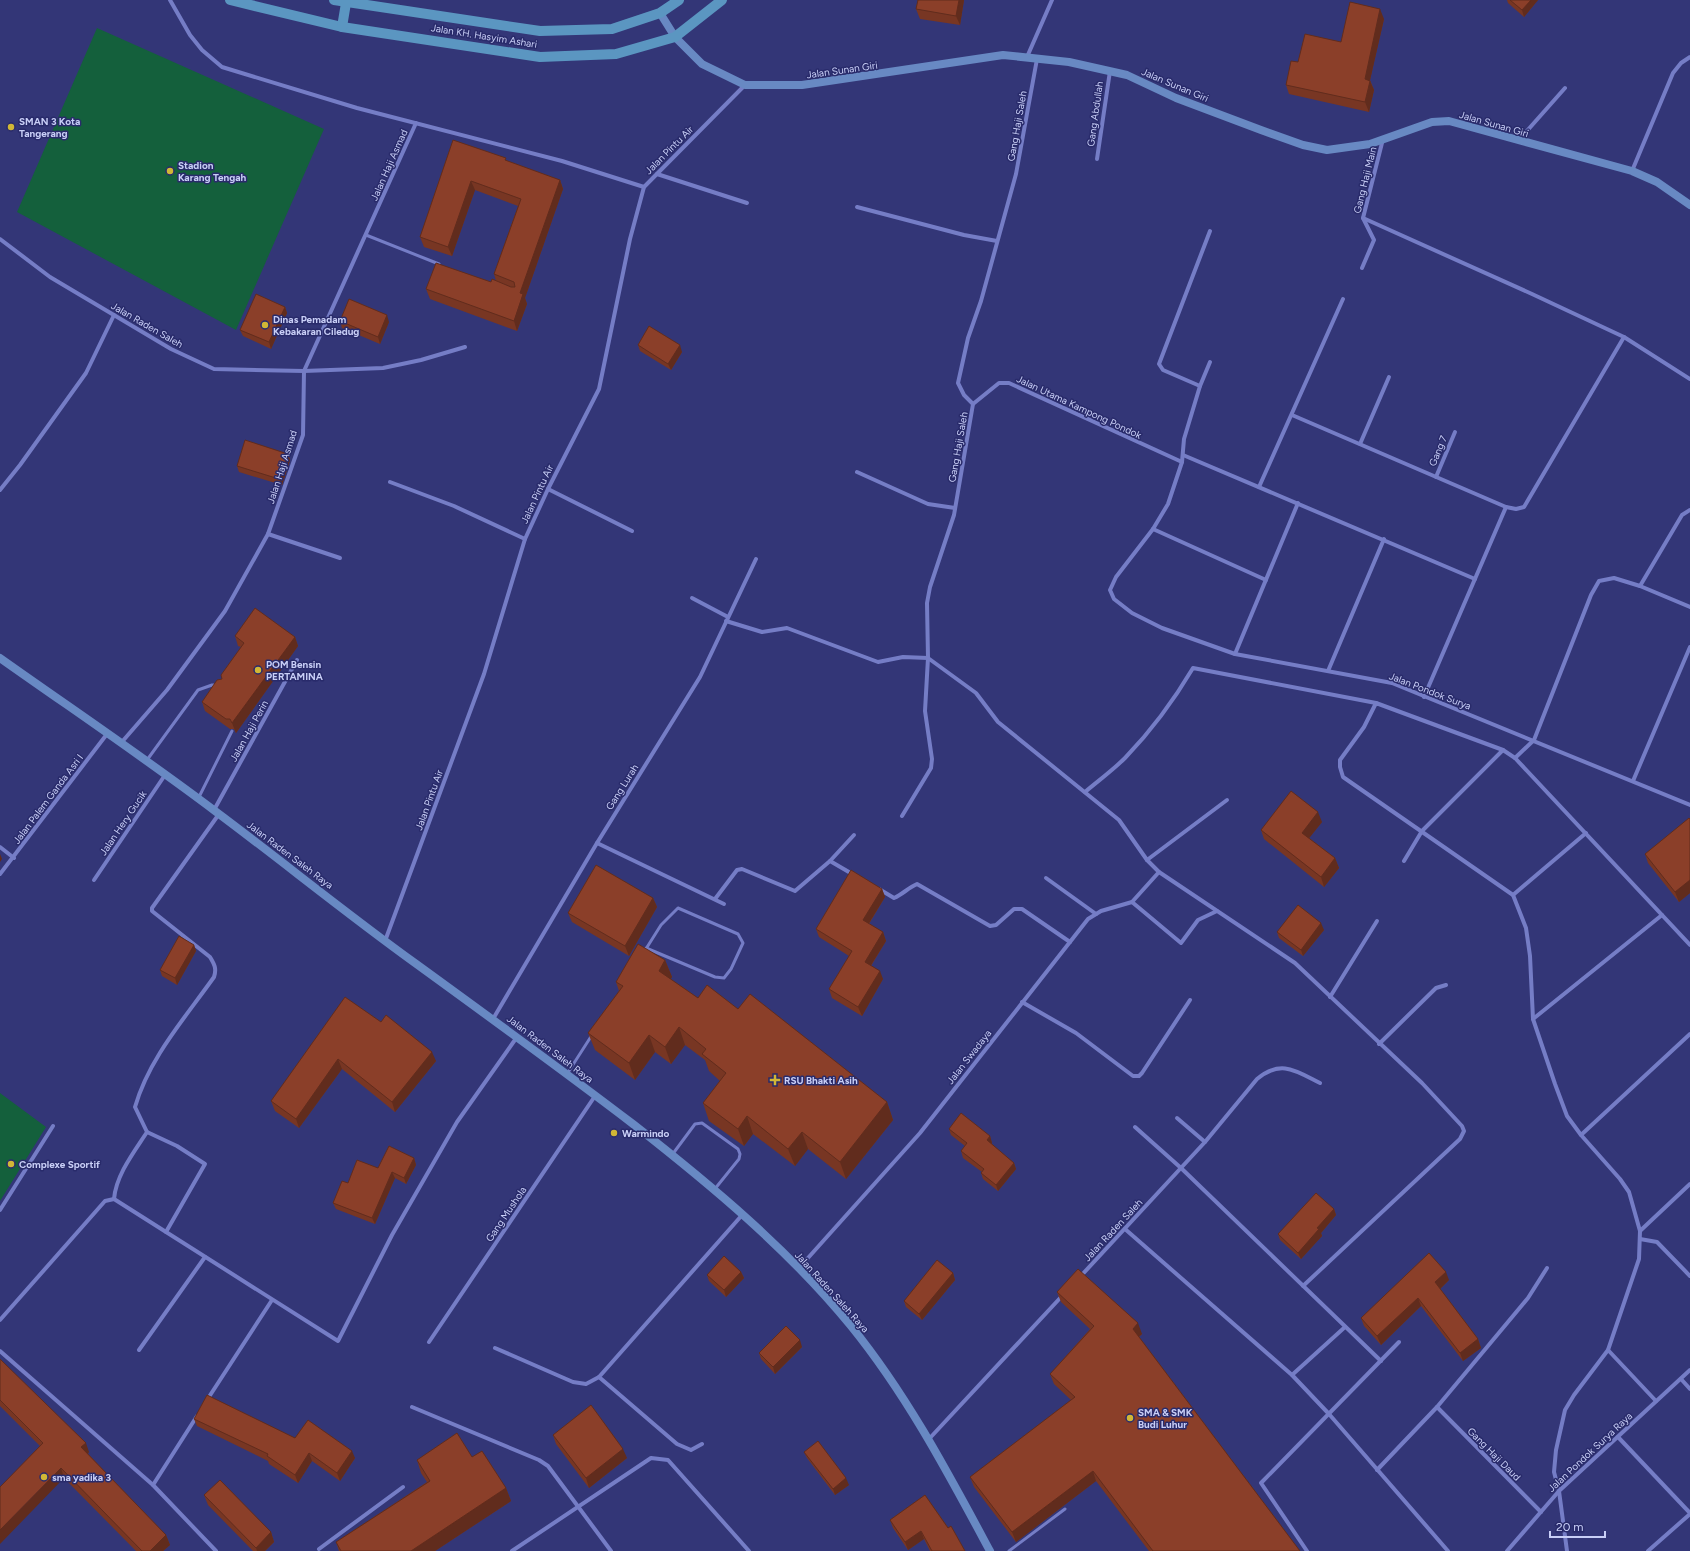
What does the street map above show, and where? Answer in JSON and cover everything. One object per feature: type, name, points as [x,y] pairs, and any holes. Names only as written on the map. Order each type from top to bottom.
[{"type":"main road","name":"Jalan KH. Hasyim Ashari","points":[[230,0],[342,27],[540,57],[616,54],[675,37],[722,0]]},
{"type":"main road","name":"Jalan KH. Hasyim Ashari","points":[[334,0],[540,31],[612,29],[660,13],[679,0]]},
{"type":"main road","points":[[342,27],[346,3]]},
{"type":"main road","name":"Jalan Sunan Giri","points":[[660,13],[675,37],[702,64],[745,86],[802,85],[1003,55],[1069,62],[1127,75],[1176,98],[1303,145],[1327,150],[1370,144],[1432,122],[1449,121],[1518,141],[1632,170],[1657,182],[1690,205]]},
{"type":"main road","name":"Jalan Raden Saleh Raya","points":[[0,658],[198,798],[385,941],[518,1037],[672,1155],[743,1214],[800,1268],[851,1326],[889,1376],[929,1438],[990,1551]]},
{"type":"street","points":[[170,0],[187,30],[202,50],[222,67],[416,124],[562,161],[644,187]]},
{"type":"street","points":[[1027,58],[1052,0]]},
{"type":"street","points":[[1632,170],[1674,73],[1681,63],[1690,57]]},
{"type":"street","name":"Gang Haji Saleh","points":[[902,816],[931,768],[932,759],[925,711],[928,658],[927,603],[930,587],[955,508],[974,404],[964,395],[958,383],[968,338],[981,301],[1016,174],[1037,58]]},
{"type":"street","name":"Gang Abdullah","points":[[1097,159],[1110,71]]},
{"type":"street","name":"Jalan Pintu Air","points":[[385,941],[484,674],[525,539],[548,489],[599,389],[630,239],[644,187],[745,86]]},
{"type":"street","points":[[1518,141],[1565,88]]},
{"type":"street","name":"Jalan Haji Asmad","points":[[120,743],[167,690],[225,611],[268,534],[303,436],[304,371],[416,124]]},
{"type":"street","name":"Gang Haji Main","points":[[1362,268],[1374,240],[1362,218],[1383,139]]},
{"type":"street","points":[[657,174],[747,203]]},
{"type":"street","points":[[857,207],[964,235],[997,241]]},
{"type":"street","points":[[1362,218],[1624,337],[1690,379]]},
{"type":"street","points":[[1200,386],[1163,370],[1159,364],[1210,231]]},
{"type":"street","name":"Jalan Raden Saleh","points":[[0,238],[50,277],[171,349],[214,369],[304,371],[383,368],[422,360],[465,347]]},
{"type":"street","points":[[1259,487],[1343,299]]},
{"type":"street","points":[[0,490],[20,465],[86,373],[114,315]]},
{"type":"street","points":[[1292,415],[1506,507],[1516,509],[1524,507],[1624,337]]},
{"type":"street","points":[[1210,362],[1200,386],[1184,439],[1182,462],[1168,504],[1153,529],[1266,580]]},
{"type":"street","points":[[1360,444],[1389,377]]},
{"type":"street","name":"Jalan Utama Kampong Pondok","points":[[974,404],[1000,384],[1009,383],[1182,462]]},
{"type":"street","name":"Gang 7","points":[[1436,477],[1455,432]]},
{"type":"street","points":[[1183,455],[1384,539],[1475,579]]},
{"type":"street","points":[[857,472],[928,504],[955,508]]},
{"type":"street","points":[[390,482],[454,506],[525,539]]},
{"type":"street","points":[[548,489],[632,531]]},
{"type":"street","points":[[1235,654],[1298,503]]},
{"type":"street","points":[[1424,697],[1506,507]]},
{"type":"street","points":[[1640,586],[1682,515],[1690,510]]},
{"type":"street","name":"Jalan Pondok Surya","points":[[1153,529],[1116,577],[1110,590],[1114,599],[1132,613],[1162,628],[1235,654],[1392,683],[1690,805]]},
{"type":"street","points":[[268,534],[340,558]]},
{"type":"street","points":[[1328,671],[1384,539]]},
{"type":"street","name":"Gang Lurah","points":[[493,1019],[597,842],[700,677],[756,559]]},
{"type":"street","points":[[1515,758],[1534,740],[1591,595],[1599,581],[1614,578],[1640,586],[1690,607]]},
{"type":"street","points":[[692,598],[727,619],[762,632],[787,628],[878,662],[904,657],[928,658],[976,693],[998,722],[1119,820],[1147,860],[1159,872],[1295,963],[1422,1083],[1462,1126],[1464,1131],[1460,1139],[1303,1286]]},
{"type":"street","points":[[1633,781],[1690,647]]},
{"type":"street","name":"Jalan Haji Perin","points":[[147,1132],[135,1107],[146,1078],[159,1056],[214,977],[216,971],[216,967],[210,957],[152,911],[153,905],[177,873],[217,812],[297,660]]},
{"type":"street","points":[[1085,792],[1124,759],[1152,727],[1180,690],[1193,668],[1376,703],[1503,750],[1515,758],[1690,945]]},
{"type":"street","points":[[1376,703],[1364,727],[1340,760],[1340,767],[1343,777],[1513,895],[1526,928],[1530,956],[1533,1019],[1567,1116],[1581,1136],[1620,1179],[1629,1192],[1640,1231],[1639,1259],[1608,1350],[1574,1395],[1565,1410],[1556,1450],[1554,1472],[1559,1491],[1567,1551]]},
{"type":"street","name":"Jalan Palem Ganda Asri I","points":[[0,874],[14,858],[107,734]]},
{"type":"street","points":[[1404,861],[1422,831],[1503,750]]},
{"type":"street","name":"Jalan Hery Gucik","points":[[94,880],[165,776]]},
{"type":"street","points":[[1147,860],[1227,800]]},
{"type":"street","points":[[1513,895],[1586,833]]},
{"type":"street","points":[[715,899],[737,870],[742,869],[794,891],[830,861],[854,835]]},
{"type":"street","points":[[597,842],[724,904]]},
{"type":"street","points":[[0,847],[14,858]]},
{"type":"street","points":[[830,861],[862,880]]},
{"type":"street","name":"Jalan Swadaya","points":[[800,1268],[920,1133],[1088,919],[1096,914],[1132,902],[1159,872]]},
{"type":"street","points":[[1046,878],[1096,914]]},
{"type":"street","points":[[875,887],[894,898],[903,894],[909,887],[917,884],[990,926],[996,925],[1014,909],[1022,909],[1070,942]]},
{"type":"street","points":[[1132,902],[1181,943],[1198,920],[1217,911]]},
{"type":"street","points":[[1533,1019],[1662,915]]},
{"type":"street","points":[[1330,997],[1378,921]]},
{"type":"street","points":[[1379,1044],[1436,988],[1446,985]]},
{"type":"street","points":[[1022,1002],[1076,1033],[1132,1076],[1139,1076],[1190,1000]]},
{"type":"street","points":[[1581,1136],[1690,1034]]},
{"type":"street","points":[[0,1320],[106,1201],[114,1199],[338,1341],[392,1235],[457,1122],[518,1037]]},
{"type":"street","name":"Jalan Raden Saleh","points":[[1077,1280],[1206,1142],[1257,1079],[1266,1071],[1278,1068],[1290,1068],[1320,1083]]},
{"type":"street","name":"Gang Mushola","points":[[429,1342],[596,1096]]},
{"type":"street","points":[[1176,1118],[1206,1142]]},
{"type":"street","points":[[0,1210],[53,1126]]},
{"type":"street","points":[[1135,1127],[1181,1168],[1381,1361]]},
{"type":"street","points":[[114,1199],[126,1164],[147,1132],[177,1146],[205,1164],[166,1232]]},
{"type":"street","points":[[1640,1231],[1690,1184]]},
{"type":"street","points":[[495,1348],[573,1382],[586,1384],[599,1378],[743,1214]]},
{"type":"street","points":[[1125,1229],[1292,1376],[1329,1414],[1448,1551]]},
{"type":"street","points":[[1640,1239],[1657,1242],[1690,1276]]},
{"type":"street","points":[[138,1350],[205,1257]]},
{"type":"street","points":[[1378,1470],[1437,1407],[1528,1298],[1547,1268]]},
{"type":"street","points":[[929,1438],[1066,1292]]},
{"type":"street","points":[[205,1404],[272,1300]]},
{"type":"street","points":[[1292,1376],[1345,1326]]},
{"type":"street","points":[[1307,1551],[1261,1483],[1399,1342]]},
{"type":"street","points":[[1608,1350],[1656,1402]]},
{"type":"street","points":[[0,1351],[153,1485],[216,1551]]},
{"type":"street","name":"Jalan Pondok Surya Raya","points":[[1507,1551],[1559,1491],[1690,1370]]},
{"type":"street","points":[[599,1378],[677,1444],[691,1450],[702,1444]]},
{"type":"street","points":[[1681,1378],[1690,1389]]},
{"type":"street","points":[[412,1407],[539,1460],[548,1466],[611,1551]]},
{"type":"street","name":"Gang Haji Daud","points":[[1437,1407],[1541,1512]]},
{"type":"street","points":[[153,1485],[201,1410]]},
{"type":"street","points":[[1618,1437],[1690,1513],[1648,1551]]},
{"type":"street","points":[[512,1551],[651,1458],[668,1460],[749,1551]]},
{"type":"street","points":[[318,1550],[403,1487]]},
{"type":"lane","points":[[366,235],[445,266]]},
{"type":"lane","points":[[146,762],[198,690],[212,684],[223,687]]},
{"type":"lane","points":[[198,798],[232,731]]},
{"type":"lane","points":[[642,955],[646,948],[661,925],[678,908],[738,934],[743,943],[731,969],[724,978],[715,977],[646,948]]},
{"type":"lane","points":[[567,1074],[592,1033]]},
{"type":"lane","points":[[672,1155],[695,1124],[702,1122],[738,1149],[740,1154],[739,1159],[714,1190]]},
{"type":"lane","points":[[1010,1551],[1065,1509]]},
{"type":"green space","name":"Stadion Karang Tengah","points":[[97,28],[324,129],[236,330],[17,212]]},
{"type":"green space","name":"Complexe Sportif","points":[[0,1093],[46,1127],[0,1201]]},
{"type":"building","points":[[918,0],[959,0],[956,16],[916,9]]},
{"type":"building","points":[[1510,0],[1531,0],[1522,10]]},
{"type":"building","points":[[1350,2],[1380,9],[1365,79],[1370,81],[1365,102],[1286,85],[1291,61],[1298,62],[1305,34],[1341,42]]},
{"type":"building","points":[[453,140],[506,158],[505,160],[560,180],[520,293],[523,294],[514,321],[426,289],[436,263],[491,282],[492,279],[511,287],[515,287],[514,282],[494,274],[521,199],[471,181],[448,247],[420,237]]},
{"type":"building","name":"Dinas Pemadam Kebakaran Ciledug","points":[[256,294],[285,307],[269,342],[240,330]]},
{"type":"building","points":[[349,299],[387,315],[378,337],[340,321]]},
{"type":"building","points":[[649,326],[680,345],[668,364],[638,345]]},
{"type":"building","points":[[245,440],[288,454],[279,479],[237,466]]},
{"type":"building","name":"POM Bensin PERTAMINA","points":[[255,608],[295,637],[232,723],[230,719],[226,719],[202,702],[217,680],[222,679],[221,675],[244,643],[235,636]]},
{"type":"building","points":[[1291,791],[1318,812],[1302,833],[1335,858],[1321,877],[1261,830]]},
{"type":"building","points":[[1689,818],[1690,880],[1675,892],[1645,854]]},
{"type":"building","points":[[596,865],[653,898],[625,946],[568,913]]},
{"type":"building","points":[[851,870],[882,889],[863,920],[883,932],[865,962],[880,971],[858,1007],[829,989],[852,951],[816,929]]},
{"type":"building","points":[[1298,905],[1321,923],[1301,950],[1277,932]]},
{"type":"building","points":[[179,936],[194,945],[175,978],[160,970]]},
{"type":"building","name":"RSU Bhakti Asih","points":[[638,944],[665,960],[659,971],[698,998],[707,985],[738,1009],[750,994],[887,1102],[840,1162],[802,1132],[788,1149],[747,1116],[738,1129],[703,1103],[726,1073],[702,1054],[706,1049],[679,1027],[665,1047],[649,1035],[629,1063],[588,1033],[623,986],[616,982]]},
{"type":"building","points":[[345,997],[381,1022],[386,1015],[432,1052],[392,1102],[338,1059],[296,1119],[271,1101]]},
{"type":"building","points":[[961,1113],[990,1136],[987,1140],[1014,1163],[996,1185],[981,1173],[984,1169],[961,1151],[967,1143],[949,1129]]},
{"type":"building","points":[[389,1146],[414,1158],[404,1178],[392,1172],[372,1218],[333,1203],[342,1181],[348,1183],[357,1160],[378,1168]]},
{"type":"building","points":[[1316,1193],[1334,1209],[1298,1253],[1278,1234]]},
{"type":"building","points":[[1429,1253],[1446,1272],[1435,1282],[1478,1339],[1460,1353],[1418,1298],[1377,1336],[1361,1318]]},
{"type":"building","points":[[724,1256],[741,1272],[724,1290],[707,1275]]},
{"type":"building","points":[[937,1260],[953,1273],[919,1314],[904,1301]]},
{"type":"building","name":"SMA & SMK Budi Luhur","points":[[1078,1269],[1138,1323],[1133,1329],[1300,1551],[1153,1551],[1093,1471],[1012,1532],[970,1477],[1075,1397],[1050,1374],[1094,1326],[1057,1292]]},
{"type":"building","points":[[786,1326],[800,1340],[773,1367],[759,1353]]},
{"type":"building","points":[[0,1359],[86,1443],[81,1447],[166,1535],[150,1551],[142,1551],[61,1468],[0,1530],[0,1487],[43,1443],[0,1400]]},
{"type":"building","points":[[207,1395],[295,1438],[308,1420],[352,1451],[337,1473],[309,1453],[295,1475],[267,1456],[268,1454],[194,1419]]},
{"type":"building","points":[[591,1405],[623,1449],[586,1478],[553,1435]]},
{"type":"building","points":[[457,1433],[472,1457],[482,1451],[506,1488],[411,1551],[341,1551],[336,1542],[430,1481],[417,1460]]},
{"type":"building","points":[[818,1441],[846,1478],[833,1489],[804,1452]]},
{"type":"building","points":[[220,1480],[271,1532],[256,1548],[204,1495]]},
{"type":"building","points":[[925,1495],[948,1528],[951,1526],[965,1551],[932,1551],[921,1531],[905,1542],[890,1520]]},
{"type":"place","name":"SMAN 3 Kota Tangerang","points":[[11,127]]},
{"type":"place","name":"Stadion Karang Tengah","points":[[170,171]]},
{"type":"place","name":"Dinas Pemadam Kebakaran Ciledug","points":[[265,325]]},
{"type":"place","name":"POM Bensin PERTAMINA","points":[[258,670]]},
{"type":"place","name":"RSU Bhakti Asih","points":[[775,1080]]},
{"type":"place","name":"Warmindo","points":[[614,1133]]},
{"type":"place","name":"Complexe Sportif","points":[[11,1164]]},
{"type":"place","name":"SMA & SMK Budi Luhur","points":[[1130,1418]]},
{"type":"place","name":"sma yadika 3","points":[[44,1477]]}]
